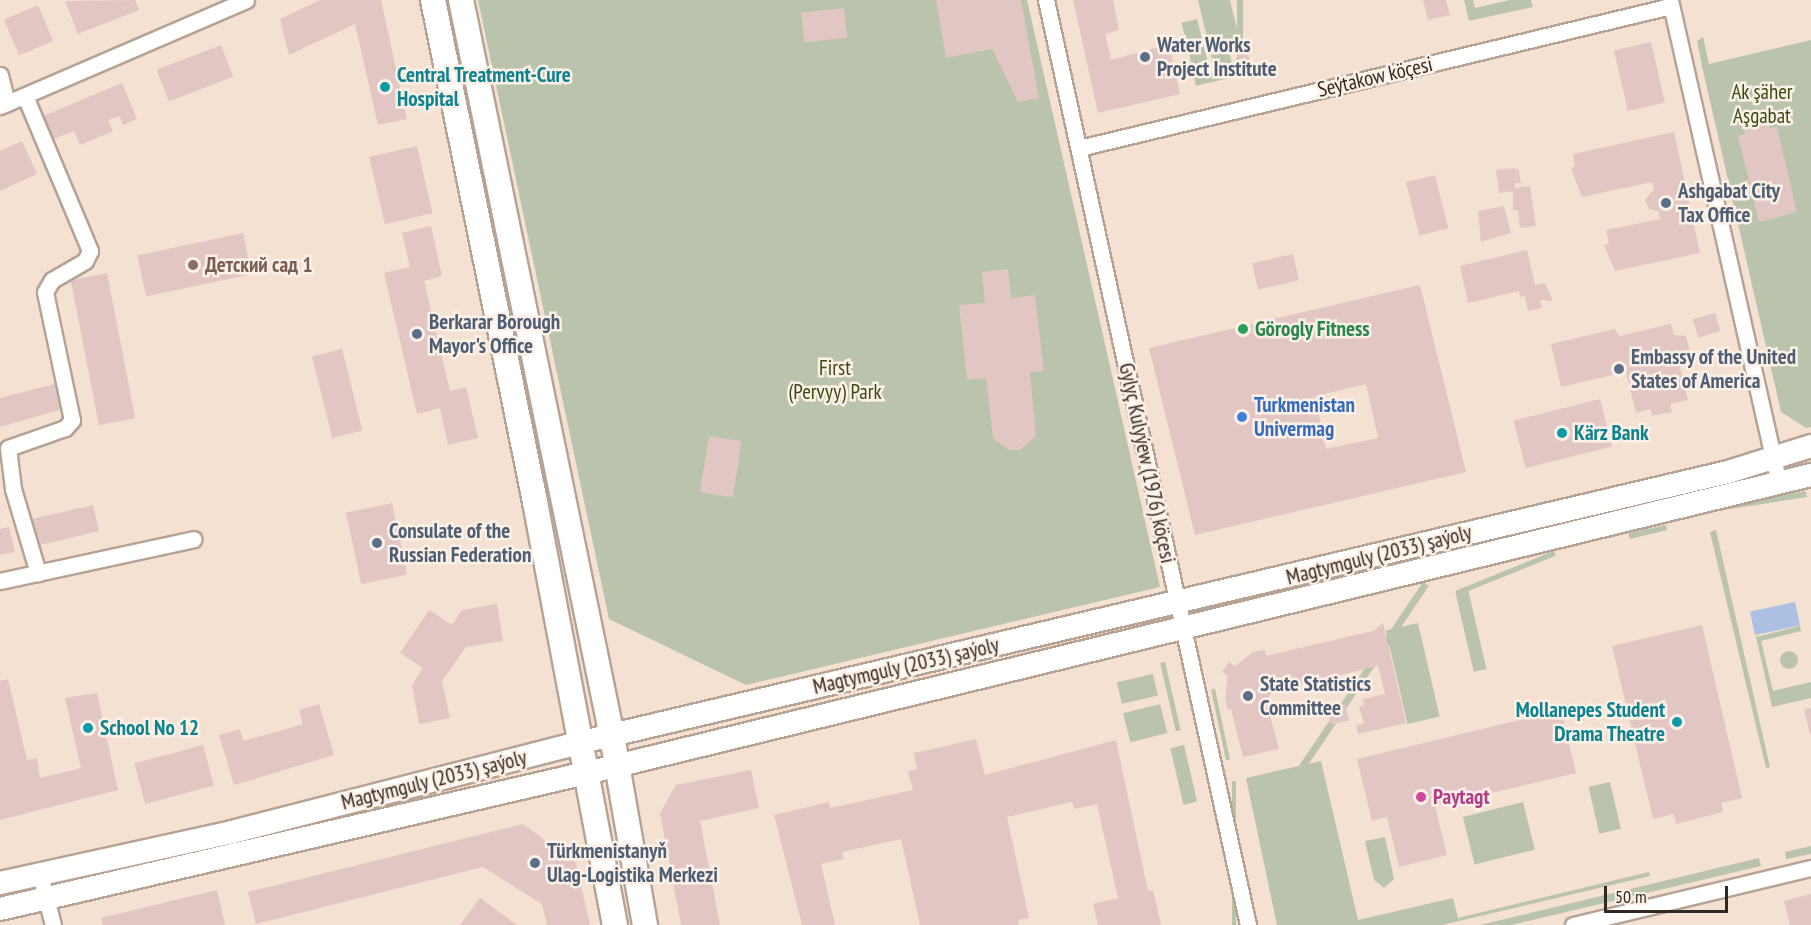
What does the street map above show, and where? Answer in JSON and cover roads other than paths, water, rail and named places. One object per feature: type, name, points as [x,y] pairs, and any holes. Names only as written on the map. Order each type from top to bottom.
[{"type":"main road","points":[[433,0],[535,502],[578,743],[615,925]]},
{"type":"main road","points":[[461,0],[612,736],[645,925]]},
{"type":"main road","name":"Magtymguly (2033) şaýoly","points":[[0,883],[232,832],[578,743],[1728,472],[1811,446]]},
{"type":"main road","name":"Magtymguly (2033) şaýoly","points":[[0,909],[616,766],[1811,475]]},
{"type":"street","points":[[0,75],[4,104],[246,0]]},
{"type":"street","name":"Gylyç Kulyýew (1976) köçesi","points":[[1046,0],[1181,628],[1248,925]]},
{"type":"street","points":[[1671,3],[1779,482]]},
{"type":"street","name":"Seýtakow köçesi","points":[[1079,148],[1671,3]]},
{"type":"street","points":[[25,96],[90,251],[85,261],[52,280],[45,292],[72,420],[65,428],[4,450],[38,573]]},
{"type":"street","points":[[0,581],[194,539]]},
{"type":"street","points":[[1573,925],[1811,868]]},
{"type":"street","points":[[40,874],[53,925]]},
{"type":"water","points":[[1795,602],[1800,625],[1755,635],[1750,612]]},
{"type":"place","name":"Water Works Project Institute","points":[[1145,57]]},
{"type":"place","name":"Central Treatment-Cure Hospital","points":[[385,87]]},
{"type":"place","name":"Ashgabat City Tax Office","points":[[1666,203]]},
{"type":"place","name":"Детский сад 1","points":[[193,265]]},
{"type":"place","name":"Görogly Fitness","points":[[1243,329]]},
{"type":"place","name":"Berkarar Borough Mayor's Office","points":[[417,334]]},
{"type":"place","name":"Embassy of the United States of America","points":[[1619,369]]},
{"type":"place","name":"Turkmenistan Univermag","points":[[1242,417]]},
{"type":"place","name":"Kärz Bank","points":[[1562,433]]},
{"type":"place","name":"Consulate of the Russian Federation","points":[[377,543]]},
{"type":"place","name":"State Statistics Committee","points":[[1248,696]]},
{"type":"place","name":"Mollanepes Student Drama Theatre","points":[[1677,722]]},
{"type":"place","name":"School No 12","points":[[88,728]]},
{"type":"place","name":"Paytagt","points":[[1421,797]]},
{"type":"place","name":"Türkmenistanyň Ulag-Logistika Merkezi","points":[[535,863]]},
{"type":"park label","name":"Ak şäher Aşgabat","points":[[1762,104]]},
{"type":"park label","name":"First (Pervyy) Park","points":[[835,380]]}]
